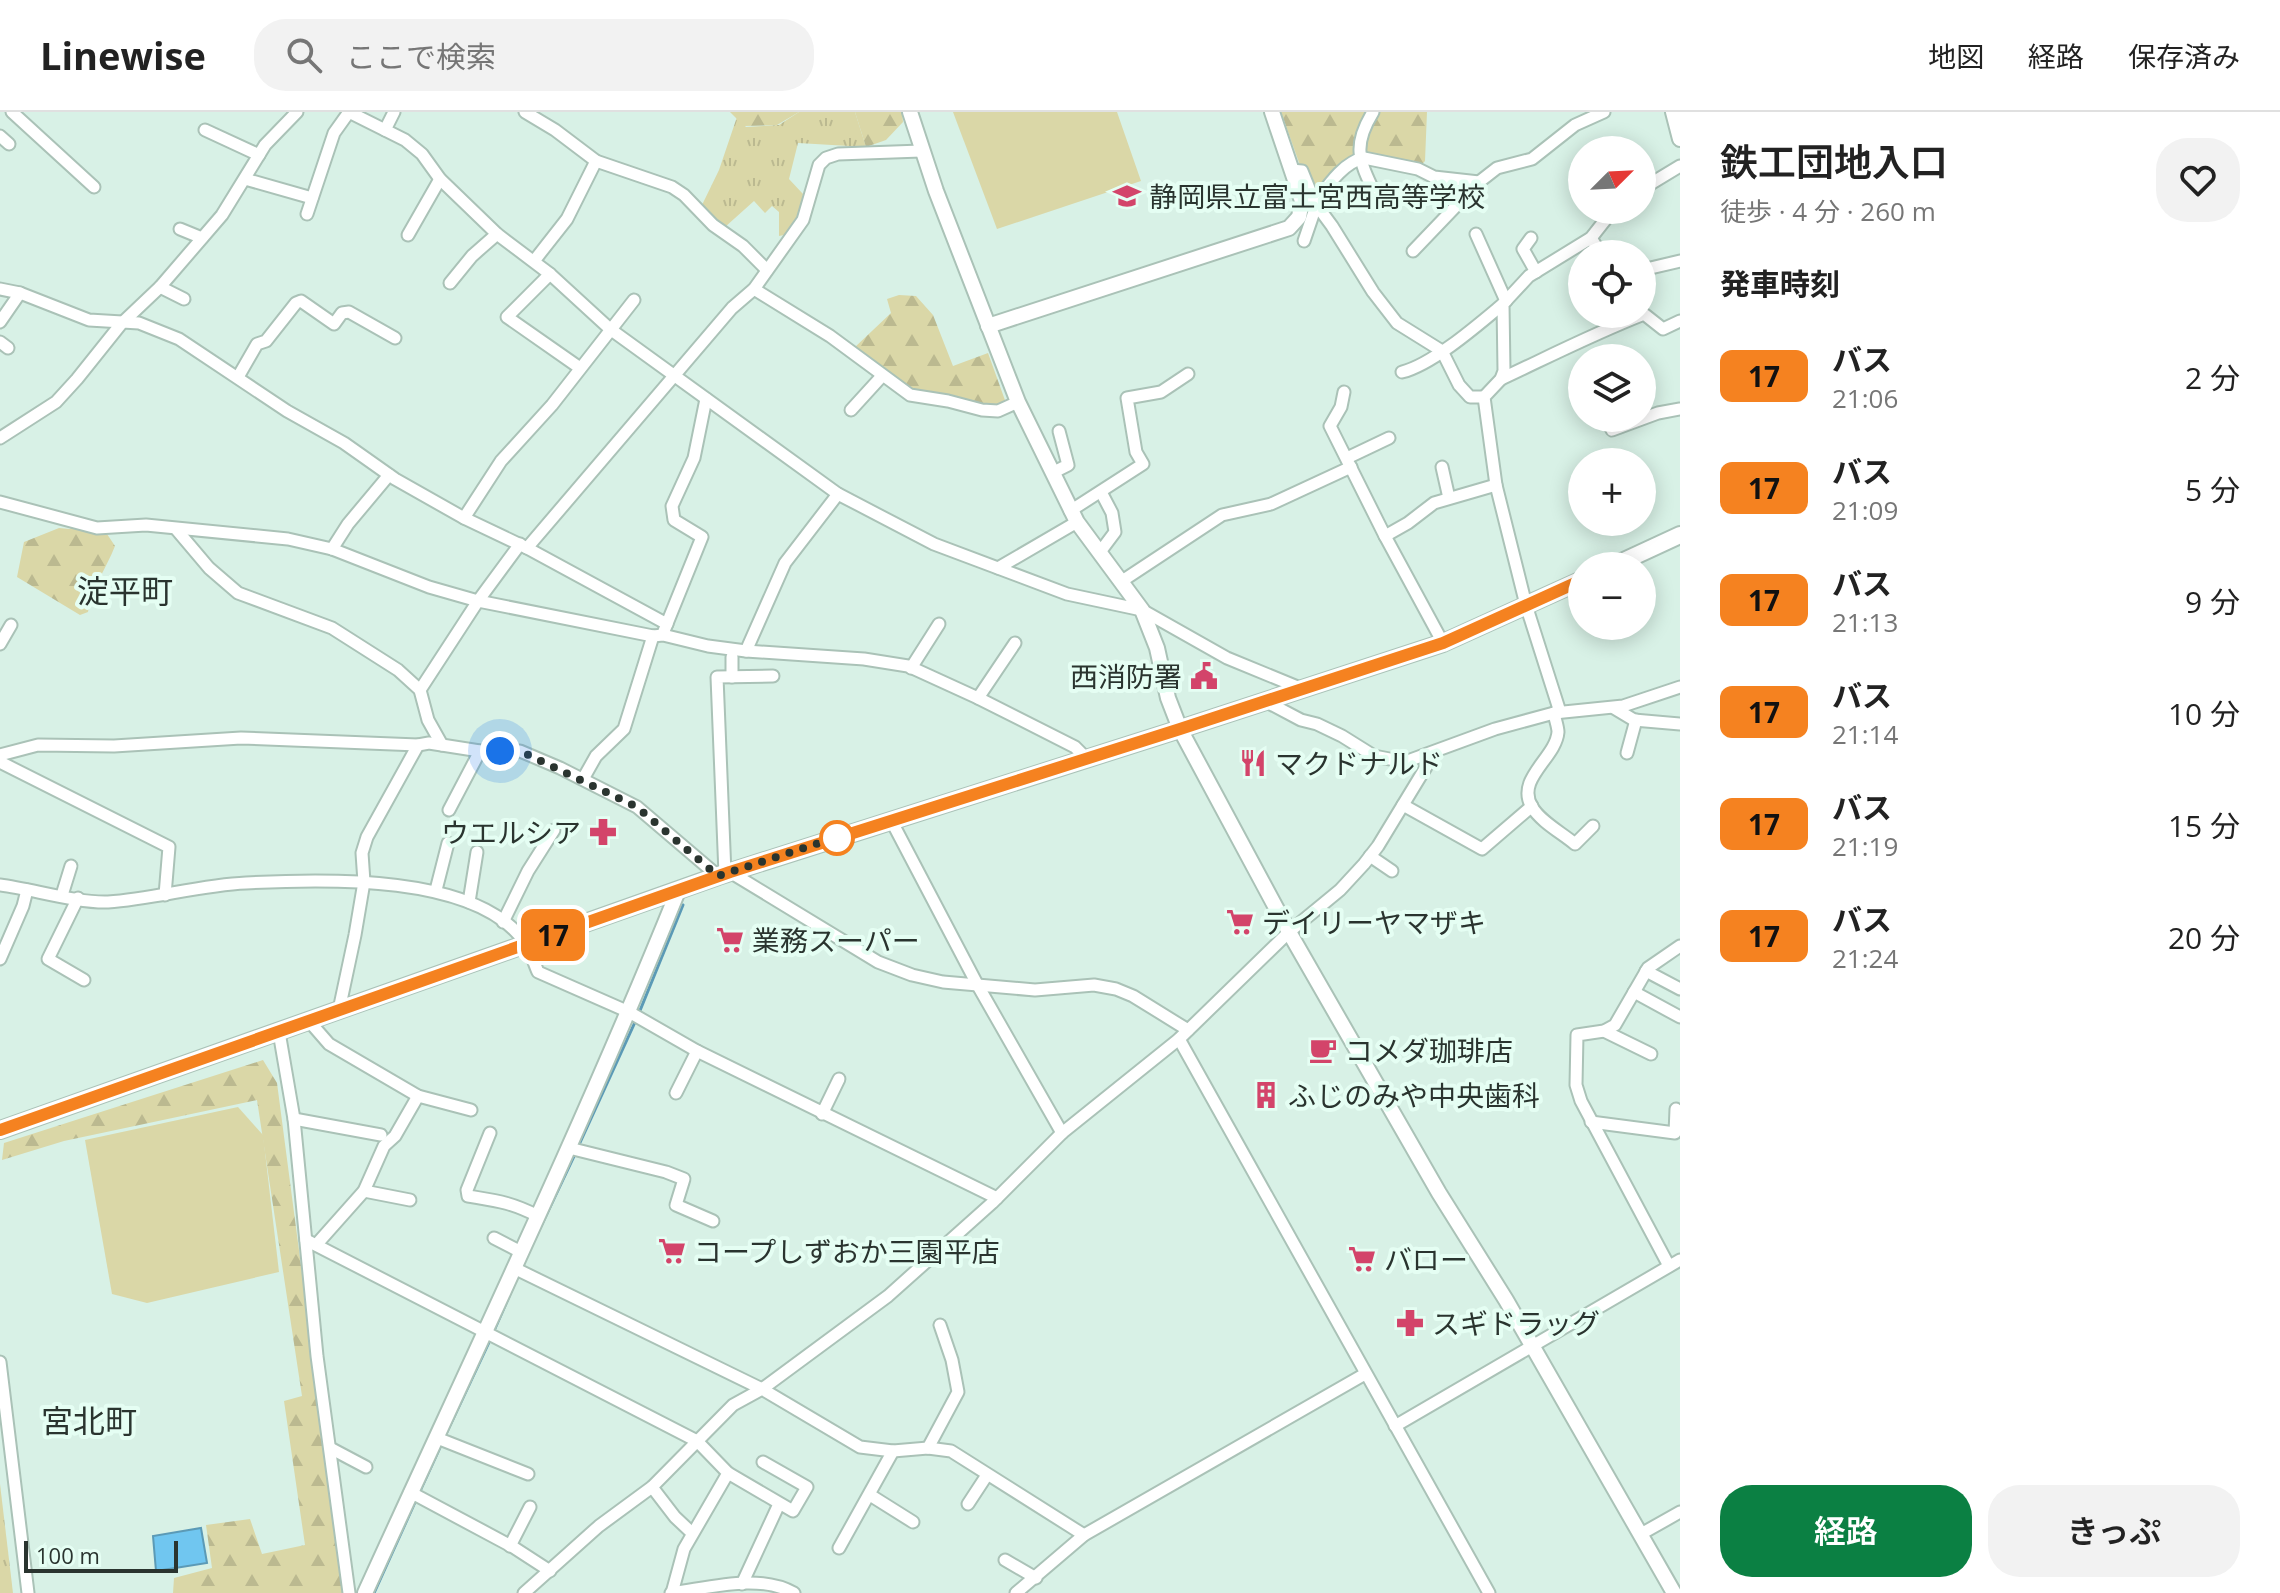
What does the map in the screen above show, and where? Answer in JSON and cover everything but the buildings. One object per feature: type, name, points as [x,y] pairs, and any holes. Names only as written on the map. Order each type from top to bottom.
[{"type":"main road","points":[[1643,552],[1680,535]]},
{"type":"main road","points":[[0,1130],[724,874],[1443,643],[1568,586]]},
{"type":"street","points":[[12,112],[94,187]]},
{"type":"street","points":[[0,438],[56,402],[121,324],[160,287],[222,215],[265,145],[297,112]]},
{"type":"street","points":[[307,214],[334,133],[349,112],[405,140],[497,234],[550,274],[610,329],[838,494],[934,544],[1067,594],[1142,610],[1227,658],[1300,688]]},
{"type":"street","points":[[385,130],[394,112]]},
{"type":"street","points":[[525,112],[596,161],[672,187],[767,270]]},
{"type":"street","points":[[910,112],[921,151],[1018,402],[1074,516],[1142,610],[1157,648],[1168,698],[1180,729],[1289,932],[1674,1593]]},
{"type":"street","points":[[988,326],[1289,228],[1299,217],[1302,201],[1272,112]]},
{"type":"street","points":[[1373,112],[1364,128],[1358,159],[1375,194]]},
{"type":"street","points":[[1413,251],[1479,182],[1497,168],[1532,159],[1575,125],[1604,112]]},
{"type":"street","points":[[1676,116],[1680,139]]},
{"type":"street","points":[[205,130],[259,155]]},
{"type":"street","points":[[420,690],[478,601],[732,308],[754,289],[803,220],[819,165],[826,158],[838,154],[921,151]]},
{"type":"street","points":[[1304,241],[1316,204],[1331,181],[1358,159],[1418,169],[1434,177],[1479,182]]},
{"type":"street","points":[[534,261],[567,219],[596,161]]},
{"type":"street","points":[[1656,181],[1680,166]]},
{"type":"street","points":[[1291,170],[1302,171],[1316,204],[1397,323],[1442,351],[1459,385],[1470,397],[1484,397],[1501,379],[1594,333],[1644,314],[1663,329],[1680,321]]},
{"type":"street","points":[[245,179],[312,198]]},
{"type":"street","points":[[408,235],[440,179]]},
{"type":"street","points":[[1402,372],[1411,370],[1442,351],[1504,303],[1536,272],[1591,238],[1602,224]]},
{"type":"street","points":[[180,229],[202,238]]},
{"type":"street","points":[[450,283],[472,256],[497,234]]},
{"type":"street","points":[[1476,234],[1504,303],[1504,371],[1501,379]]},
{"type":"street","points":[[1531,238],[1523,249],[1536,272]]},
{"type":"street","points":[[1656,267],[1680,261]]},
{"type":"street","points":[[550,274],[507,317],[580,368]]},
{"type":"street","points":[[160,287],[184,299]]},
{"type":"street","points":[[0,289],[20,293],[89,320],[139,323],[179,339],[389,475],[464,518],[524,546],[661,632]]},
{"type":"street","points":[[754,289],[830,336],[910,395],[982,410],[998,411],[1018,402]]},
{"type":"street","points":[[0,322],[20,293]]},
{"type":"street","points":[[464,518],[501,461],[552,405],[634,300]]},
{"type":"street","points":[[238,377],[257,344],[266,341],[296,303],[301,301],[334,324],[342,313],[349,312],[395,338]]},
{"type":"street","points":[[998,568],[1143,464],[1136,452],[1127,398],[1161,392],[1188,374]]},
{"type":"street","points":[[851,410],[882,376]]},
{"type":"street","points":[[1344,392],[1341,407],[1330,426],[1443,643]]},
{"type":"street","points":[[1484,397],[1496,485],[1557,713],[1558,732],[1529,784],[1528,793],[1532,806],[1575,844],[1593,826]]},
{"type":"street","points":[[583,779],[596,756],[624,729],[702,537],[674,520],[672,506],[694,458],[706,399]]},
{"type":"street","points":[[1656,414],[1680,409]]},
{"type":"street","points":[[1052,473],[1068,465],[1059,431]]},
{"type":"street","points":[[1122,581],[1222,515],[1271,504],[1389,438]]},
{"type":"street","points":[[1442,467],[1449,498]]},
{"type":"street","points":[[332,549],[348,524],[389,475]]},
{"type":"street","points":[[1385,536],[1434,503],[1496,485]]},
{"type":"street","points":[[1100,552],[1115,532],[1112,513],[1101,492]]},
{"type":"street","points":[[746,651],[785,563],[838,494]]},
{"type":"street","points":[[0,502],[97,528],[146,525],[288,539],[332,549],[429,587],[478,601],[661,632],[708,646],[864,659],[911,668],[1075,747],[1086,758]]},
{"type":"street","points":[[176,529],[209,568],[238,593],[332,628],[398,670],[420,690],[428,720],[442,745]]},
{"type":"street","points":[[911,668],[939,624]]},
{"type":"street","points":[[0,644],[11,625]]},
{"type":"street","points":[[978,698],[1015,643]]},
{"type":"street","points":[[732,657],[732,677]]},
{"type":"street","points":[[724,874],[717,677],[773,676]]},
{"type":"street","points":[[1265,701],[1301,720],[1342,736],[1374,756],[1405,762],[1495,729],[1557,713],[1613,708],[1680,687]]},
{"type":"street","points":[[1613,708],[1636,720],[1680,724]]},
{"type":"street","points":[[1627,753],[1636,720]]},
{"type":"street","points":[[0,755],[38,745],[114,746],[241,738],[520,751],[637,807],[724,874],[878,962],[922,977],[1035,990],[1094,985],[1133,996],[1183,1034],[1365,1374],[1489,1593]]},
{"type":"street","points":[[339,1010],[364,882],[362,853],[367,837],[418,745]]},
{"type":"street","points":[[449,810],[480,751]]},
{"type":"street","points":[[524,1593],[599,1526],[652,1487],[733,1405],[762,1389],[888,1296],[997,1198],[1062,1133],[1183,1034],[1289,932],[1340,890],[1370,856],[1403,805],[1426,767],[1427,755]]},
{"type":"street","points":[[0,762],[169,847],[165,895]]},
{"type":"street","points":[[1403,805],[1482,849],[1532,806]]},
{"type":"street","points":[[891,820],[977,984],[1062,1133]]},
{"type":"street","points":[[503,922],[528,871],[554,830]]},
{"type":"street","points":[[436,890],[448,843]]},
{"type":"street","points":[[469,902],[477,852]]},
{"type":"street","points":[[1370,856],[1392,871]]},
{"type":"street","points":[[62,895],[71,866]]},
{"type":"street","points":[[0,885],[104,902],[245,883],[364,882],[436,890],[487,909],[527,945],[538,972],[634,1015],[697,1051],[997,1198]]},
{"type":"street","points":[[0,959],[27,890]]},
{"type":"street","points":[[365,1593],[441,1440],[518,1270],[521,1252],[574,1149],[634,1015],[678,891]]},
{"type":"street","points":[[78,898],[48,959],[84,980]]},
{"type":"street","points":[[1395,1426],[1674,1263],[1591,1122],[1576,1085],[1577,1035],[1604,1031],[1615,1025],[1646,971],[1680,946]]},
{"type":"street","points":[[1646,971],[1680,989]]},
{"type":"street","points":[[1634,992],[1680,1017]]},
{"type":"street","points":[[309,1021],[329,1044],[418,1096],[471,1110]]},
{"type":"street","points":[[1604,1031],[1651,1054]]},
{"type":"street","points":[[279,1032],[311,1242],[317,1356],[332,1449],[349,1593]]},
{"type":"street","points":[[676,1093],[697,1051]]},
{"type":"street","points":[[822,1114],[839,1079]]},
{"type":"street","points":[[311,1242],[364,1191],[384,1146],[395,1136],[418,1096]]},
{"type":"street","points":[[1591,1122],[1677,1134],[1676,1109]]},
{"type":"street","points":[[294,1119],[381,1135]]},
{"type":"street","points":[[490,1133],[467,1190],[468,1196],[497,1199],[538,1216]]},
{"type":"street","points":[[574,1149],[684,1179],[676,1205],[713,1221]]},
{"type":"street","points":[[364,1191],[410,1200]]},
{"type":"street","points":[[494,1238],[521,1252]]},
{"type":"street","points":[[311,1242],[697,1441],[728,1473],[793,1511],[807,1487],[763,1462]]},
{"type":"street","points":[[518,1270],[762,1389],[860,1447],[893,1451],[928,1448],[951,1451],[1084,1535]]},
{"type":"street","points":[[928,1448],[958,1392],[952,1360],[940,1325]]},
{"type":"street","points":[[0,1362],[28,1593]]},
{"type":"street","points":[[1016,1593],[1084,1535],[1365,1374]]},
{"type":"street","points":[[441,1440],[528,1474]]},
{"type":"street","points":[[332,1449],[366,1467]]},
{"type":"street","points":[[839,1548],[893,1451]]},
{"type":"street","points":[[728,1473],[684,1549],[672,1593],[769,1583],[794,1593]]},
{"type":"street","points":[[968,1504],[987,1475]]},
{"type":"street","points":[[652,1487],[692,1533]]},
{"type":"street","points":[[415,1495],[550,1571]]},
{"type":"street","points":[[870,1495],[913,1522]]},
{"type":"street","points":[[742,1584],[779,1504]]},
{"type":"street","points":[[510,1546],[530,1507]]},
{"type":"street","points":[[1641,1534],[1680,1512]]},
{"type":"street","points":[[1005,1560],[1036,1578]]},
{"type":"green space","points":[[730,112],[799,112],[777,125],[744,126]]},
{"type":"green space","points":[[799,112],[855,112],[866,147],[798,143],[789,179],[803,194],[798,217],[784,235],[779,236],[779,212],[772,206],[765,213],[754,201],[725,227],[709,216],[702,205],[719,170],[737,117],[746,127],[779,125]]},
{"type":"green space","points":[[855,112],[902,112],[903,122],[886,140],[866,147]]},
{"type":"green space","points":[[953,112],[1117,112],[1141,181],[997,229]]},
{"type":"green space","points":[[1281,112],[1427,112],[1425,161],[1418,169],[1358,159],[1318,188],[1302,171]]},
{"type":"green space","points":[[899,295],[916,296],[933,315],[953,366],[988,353],[1006,403],[998,407],[911,392],[854,348],[891,313],[887,299]]},
{"type":"green space","points":[[76,522],[107,534],[115,546],[96,586],[88,612],[80,615],[17,577],[24,542],[59,528],[70,529]]},
{"type":"green space","points":[[263,1060],[277,1083],[344,1593],[173,1593],[174,1578],[212,1568],[206,1525],[250,1519],[262,1554],[305,1545],[284,1401],[302,1396],[257,1100],[64,1141],[2,1160],[4,1143]]},
{"type":"green space","points":[[238,1107],[263,1135],[279,1272],[147,1303],[112,1294],[85,1140]]},
{"type":"green space","points":[[0,1484],[13,1593],[0,1593]]},
{"type":"water","points":[[201,1528],[207,1563],[156,1571],[153,1536]]},
{"type":"waterway","points":[[639,1013],[683,905]]},
{"type":"waterway","points":[[578,1147],[636,1020]]},
{"type":"waterway","points":[[532,1245],[575,1154]]},
{"type":"waterway","points":[[493,1333],[514,1285]]},
{"type":"waterway","points":[[444,1438],[490,1340]]},
{"type":"waterway","points":[[419,1493],[441,1445]]},
{"type":"waterway","points":[[374,1593],[416,1500]]},
{"type":"bus line","name":"17","points":[[0,1130],[730,872],[1443,643],[1568,586]]},
{"type":"place","name":"静岡県立富士宮西高等学校","points":[[1127,196]]},
{"type":"place","name":"西消防署","points":[[1204,676]]},
{"type":"place","name":"マクドナルド","points":[[1253,763]]},
{"type":"place","name":"ウエルシア","points":[[603,832]]},
{"type":"place","name":"デイリーヤマザキ","points":[[1240,922]]},
{"type":"place","name":"業務スーパー","points":[[730,940]]},
{"type":"place","name":"コメダ珈琲店","points":[[1323,1050]]},
{"type":"place","name":"ふじのみや中央歯科","points":[[1266,1095]]},
{"type":"place","name":"コープしずおか三園平店","points":[[672,1251]]},
{"type":"place","name":"バロー","points":[[1362,1259]]},
{"type":"place","name":"スギドラッグ","points":[[1410,1323]]},
{"type":"district","name":"淀平町","points":[[125,590]]},
{"type":"district","name":"宮北町","points":[[89,1420]]},
{"type":"route","points":[[500,751],[520,751],[637,807],[718,876],[847,834],[837,838]]}]
